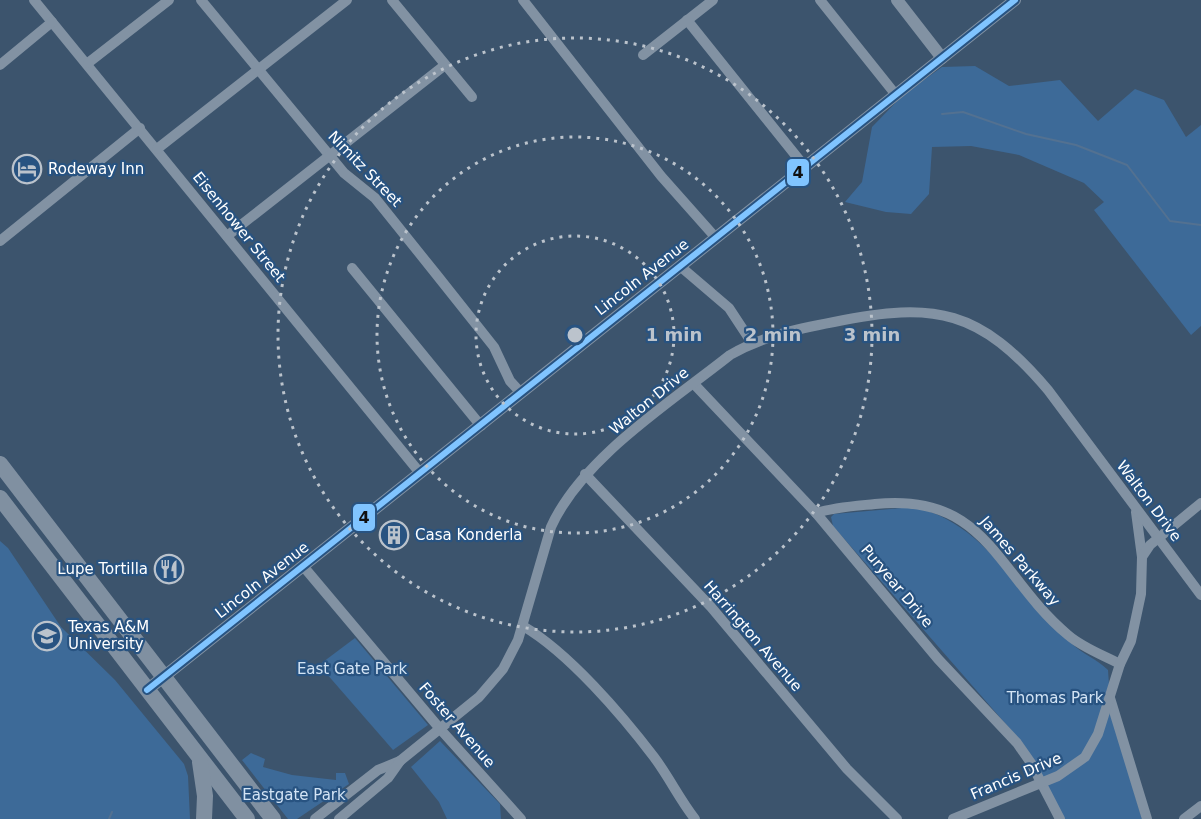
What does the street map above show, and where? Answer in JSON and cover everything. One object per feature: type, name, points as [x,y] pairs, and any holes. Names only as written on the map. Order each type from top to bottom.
[{"type":"main road","points":[[0,464],[273,819]]},
{"type":"main road","points":[[18,487],[1,499],[247,819]]},
{"type":"main road","points":[[200,758],[205,796],[204,819]]},
{"type":"street","name":"Eisenhower Street","points":[[34,0],[88,63],[420,473]]},
{"type":"street","points":[[88,63],[169,0]]},
{"type":"street","name":"Nimitz Street","points":[[201,0],[344,172],[375,198],[494,347],[510,381],[521,393]]},
{"type":"street","points":[[158,149],[347,0]]},
{"type":"street","points":[[392,0],[472,97]]},
{"type":"street","points":[[523,0],[661,176],[716,238]]},
{"type":"street","points":[[692,0],[700,10]]},
{"type":"street","points":[[643,56],[713,0]]},
{"type":"street","points":[[820,0],[896,95]]},
{"type":"street","points":[[897,0],[942,58]]},
{"type":"street","name":"Lincoln Avenue","points":[[147,690],[1015,0]]},
{"type":"street","points":[[687,21],[805,167]]},
{"type":"street","points":[[0,65],[52,22]]},
{"type":"street","points":[[227,236],[445,65]]},
{"type":"street","points":[[0,241],[140,128]]},
{"type":"street","points":[[681,267],[729,308],[752,343]]},
{"type":"street","points":[[352,268],[481,426]]},
{"type":"street","name":"Walton Drive","points":[[315,819],[378,770],[400,761],[441,730],[493,682],[512,653],[523,627],[551,527],[558,511],[585,474],[730,355],[752,343],[783,332],[888,313],[922,311],[962,320],[994,337],[1028,367],[1201,595]]},
{"type":"street","name":"Puryear Drive","points":[[694,384],[816,513],[938,658],[1017,743],[1042,783],[1060,819]]},
{"type":"street","name":"Harrington Avenue","points":[[585,474],[711,607],[847,769],[897,819]]},
{"type":"street","name":"James Parkway","points":[[816,513],[833,508],[896,502],[919,503],[955,515],[986,541],[1050,618],[1069,636],[1120,664]]},
{"type":"street","points":[[1142,557],[1157,538],[1201,503]]},
{"type":"street","name":"Francis Drive","points":[[953,819],[1066,772],[1085,757],[1098,734],[1120,664],[1134,632],[1141,594],[1142,557],[1136,509]]},
{"type":"street","name":"Foster Avenue","points":[[303,566],[441,730],[521,819]]},
{"type":"street","points":[[523,627],[551,646],[616,712],[654,758],[695,819]]},
{"type":"street","points":[[1110,698],[1148,819]]},
{"type":"street","name":"Walton Drive","points":[[339,819],[388,778],[400,761]]},
{"type":"street","points":[[1184,819],[1201,806]]},
{"type":"green space","points":[[975,66],[1009,86],[1060,80],[1098,121],[1135,89],[1164,100],[1186,137],[1201,125],[1201,326],[1191,335],[1094,210],[1104,202],[1084,183],[1019,155],[971,146],[932,147],[929,194],[911,214],[886,212],[845,202],[862,182],[872,127],[903,95],[942,67]]},
{"type":"green space","name":"Thomas Park","points":[[913,507],[939,515],[961,528],[981,544],[1052,625],[1075,647],[1108,670],[1111,714],[1142,819],[1064,819],[1024,745],[833,526],[831,517],[834,514]]},
{"type":"green space","name":"Texas A&M University","points":[[0,541],[8,548],[61,627],[115,680],[184,764],[188,776],[190,819],[0,819]]},
{"type":"green space","name":"East Gate Park","points":[[355,638],[428,725],[393,750],[319,665]]},
{"type":"green space","points":[[440,741],[500,804],[501,819],[447,819],[439,802],[411,767]]},
{"type":"green space","name":"Eastgate Park","points":[[251,753],[265,759],[263,767],[292,775],[336,780],[336,773],[345,773],[349,784],[297,819],[288,819],[242,760]]},
{"type":"waterway","points":[[942,114],[963,112],[1026,134],[1076,145],[1127,165],[1170,221],[1201,225]]},
{"type":"waterway","points":[[109,819],[112,812]]},
{"type":"transit line","name":"4","points":[[147,690],[1015,0]]},
{"type":"place","name":"Rodeway Inn","points":[[27,169]]},
{"type":"place","name":"Casa Konderla","points":[[394,535]]},
{"type":"place","name":"Lupe Tortilla","points":[[169,569]]},
{"type":"place","name":"Texas A&M University","points":[[47,636]]}]
